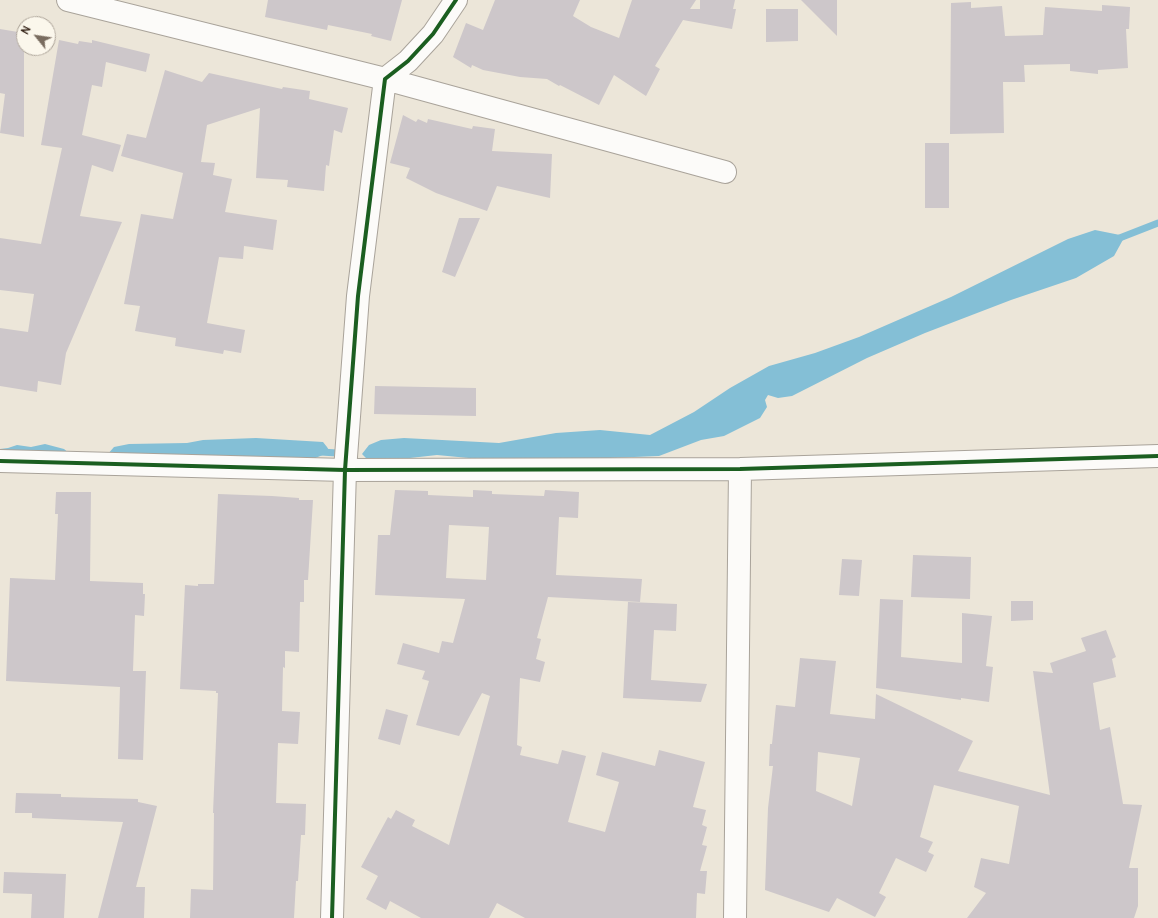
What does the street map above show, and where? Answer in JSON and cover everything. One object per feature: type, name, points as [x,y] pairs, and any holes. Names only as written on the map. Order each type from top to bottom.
[{"type":"street","points":[[68,0],[385,79],[726,172]]},
{"type":"street","points":[[332,918],[345,470],[358,296],[385,79],[408,61],[433,34],[456,0]]},
{"type":"street","points":[[0,461],[345,470],[740,469],[1158,456]]},
{"type":"street","points":[[735,918],[740,469]]},
{"type":"water","points":[[1095,230],[1125,236],[1114,256],[1076,278],[1011,300],[925,333],[867,358],[792,396],[778,398],[768,395],[765,400],[767,407],[760,418],[724,436],[701,440],[659,456],[511,462],[437,455],[392,460],[368,460],[362,454],[369,445],[381,440],[404,438],[499,443],[556,433],[600,430],[650,435],[694,412],[730,388],[769,366],[815,353],[859,337],[951,297],[1068,239]]},
{"type":"water","points":[[256,438],[323,442],[330,452],[313,459],[107,455],[114,447],[129,444],[187,443],[203,440]]},
{"type":"water","points":[[45,444],[64,449],[70,454],[0,458],[0,449],[17,445],[31,447]]},
{"type":"building","points":[[268,0],[402,0],[391,41],[371,36],[372,34],[328,25],[327,30],[265,17]]},
{"type":"building","points":[[495,0],[580,0],[573,16],[591,27],[619,38],[632,0],[696,0],[690,9],[700,9],[700,0],[735,0],[733,9],[736,9],[732,29],[683,20],[655,66],[660,69],[646,96],[614,75],[599,105],[547,79],[520,77],[483,70],[472,65],[471,68],[453,57],[466,23],[483,30]]},
{"type":"building","points":[[801,0],[837,0],[837,36]]},
{"type":"building","points":[[971,2],[971,8],[1002,6],[1005,36],[1043,35],[1045,7],[1102,11],[1102,5],[1130,7],[1129,29],[1126,29],[1128,68],[1098,70],[1098,74],[1070,71],[1070,64],[1024,65],[1025,82],[1003,82],[1004,133],[950,134],[951,3]]},
{"type":"building","points":[[766,9],[798,9],[798,41],[766,42]]},
{"type":"building","points":[[0,29],[16,32],[16,56],[24,56],[24,137],[0,133],[5,94],[0,93]]},
{"type":"building","points":[[59,40],[78,44],[79,41],[92,43],[92,40],[150,54],[146,72],[106,62],[102,87],[92,85],[82,135],[121,145],[113,172],[92,165],[80,216],[122,222],[66,353],[61,385],[38,381],[37,392],[0,386],[0,328],[28,332],[34,294],[0,290],[0,238],[41,244],[62,148],[41,145]]},
{"type":"building","points":[[165,70],[202,82],[209,73],[282,89],[283,87],[310,91],[309,99],[348,108],[342,133],[334,130],[329,166],[326,165],[324,191],[287,187],[288,180],[256,178],[260,108],[207,125],[201,162],[215,163],[213,175],[232,179],[225,212],[277,220],[273,250],[244,246],[243,259],[219,257],[207,323],[245,330],[241,353],[224,350],[223,354],[175,346],[176,338],[135,331],[140,306],[124,304],[141,214],[173,219],[183,173],[121,156],[127,134],[146,138]]},
{"type":"building","points":[[403,115],[416,122],[418,119],[427,123],[428,119],[472,129],[473,126],[495,129],[492,151],[552,154],[550,198],[497,186],[487,211],[436,193],[406,178],[410,168],[390,163]]},
{"type":"building","points":[[925,143],[949,143],[949,208],[925,208]]},
{"type":"building","points":[[459,218],[480,218],[455,277],[442,272]]},
{"type":"building","points":[[375,386],[476,388],[476,416],[374,414]]},
{"type":"building","points":[[395,490],[428,491],[428,495],[473,497],[473,490],[492,491],[492,494],[544,496],[545,490],[579,492],[578,518],[559,517],[556,575],[642,579],[640,602],[548,597],[537,638],[541,639],[536,659],[545,662],[540,682],[520,678],[517,745],[522,747],[520,755],[558,764],[562,750],[586,756],[568,822],[605,832],[619,782],[596,775],[602,752],[655,766],[659,750],[705,762],[693,807],[706,810],[702,825],[707,827],[702,845],[707,846],[700,871],[707,871],[705,894],[697,893],[696,918],[525,918],[497,903],[489,918],[421,918],[390,901],[386,910],[366,899],[378,876],[361,867],[388,817],[391,819],[396,810],[415,820],[412,826],[449,845],[490,696],[482,693],[459,736],[416,725],[429,681],[422,679],[425,671],[397,664],[403,643],[439,653],[442,641],[453,643],[465,599],[375,595],[378,535],[390,535]],"holes":[[[449,525],[489,527],[486,580],[446,578]]]},
{"type":"building","points":[[56,492],[91,492],[90,581],[143,583],[143,594],[145,594],[144,616],[135,615],[133,671],[146,671],[143,760],[118,759],[120,687],[6,681],[10,578],[55,580],[58,514],[55,514]]},
{"type":"building","points":[[218,494],[272,496],[299,498],[299,500],[313,500],[308,580],[304,580],[304,602],[300,602],[299,652],[285,651],[285,668],[283,667],[282,711],[300,712],[298,744],[278,743],[276,803],[306,804],[305,835],[301,835],[294,918],[190,918],[191,889],[213,890],[213,813],[218,693],[216,693],[216,691],[180,689],[185,585],[198,586],[198,584],[214,584]]},
{"type":"building","points":[[913,555],[971,557],[970,599],[911,597]]},
{"type":"building","points":[[842,559],[862,560],[859,596],[839,595]]},
{"type":"building","points":[[880,599],[903,600],[901,657],[962,663],[962,613],[992,616],[986,666],[993,667],[989,702],[961,698],[961,700],[876,688]]},
{"type":"building","points":[[1011,601],[1033,601],[1033,620],[1011,621]]},
{"type":"building","points":[[628,602],[677,604],[676,631],[654,630],[651,680],[707,684],[701,702],[623,698]]},
{"type":"building","points":[[1106,630],[1116,657],[1112,659],[1116,677],[1093,683],[1100,730],[1110,727],[1123,804],[1142,805],[1129,868],[1138,868],[1138,906],[1134,918],[967,918],[986,893],[974,887],[981,858],[1009,864],[1019,806],[934,785],[920,837],[933,842],[928,852],[934,855],[926,872],[896,858],[879,893],[886,897],[875,917],[837,898],[829,912],[765,890],[768,808],[773,766],[769,766],[770,744],[772,744],[776,705],[795,707],[800,658],[836,661],[830,714],[875,719],[876,694],[973,741],[958,771],[1050,795],[1033,671],[1053,673],[1050,663],[1086,651],[1081,638]],"holes":[[[818,752],[860,758],[852,806],[816,791]]]},
{"type":"building","points":[[386,709],[408,715],[400,745],[378,739]]},
{"type":"building","points":[[16,793],[61,794],[61,797],[138,799],[138,802],[157,806],[136,887],[145,887],[144,918],[98,918],[123,822],[32,818],[32,813],[15,813]]},
{"type":"building","points":[[4,872],[66,874],[64,918],[31,918],[32,894],[3,893]]},
{"type":"waterway","points":[[1117,239],[1158,223]]},
{"type":"waterway","points":[[321,452],[337,453]]},
{"type":"cycle path","points":[[332,918],[345,470],[358,296],[385,79],[408,61],[433,34],[456,0]]},
{"type":"cycle path","points":[[0,461],[345,470],[740,469],[1158,456]]}]
